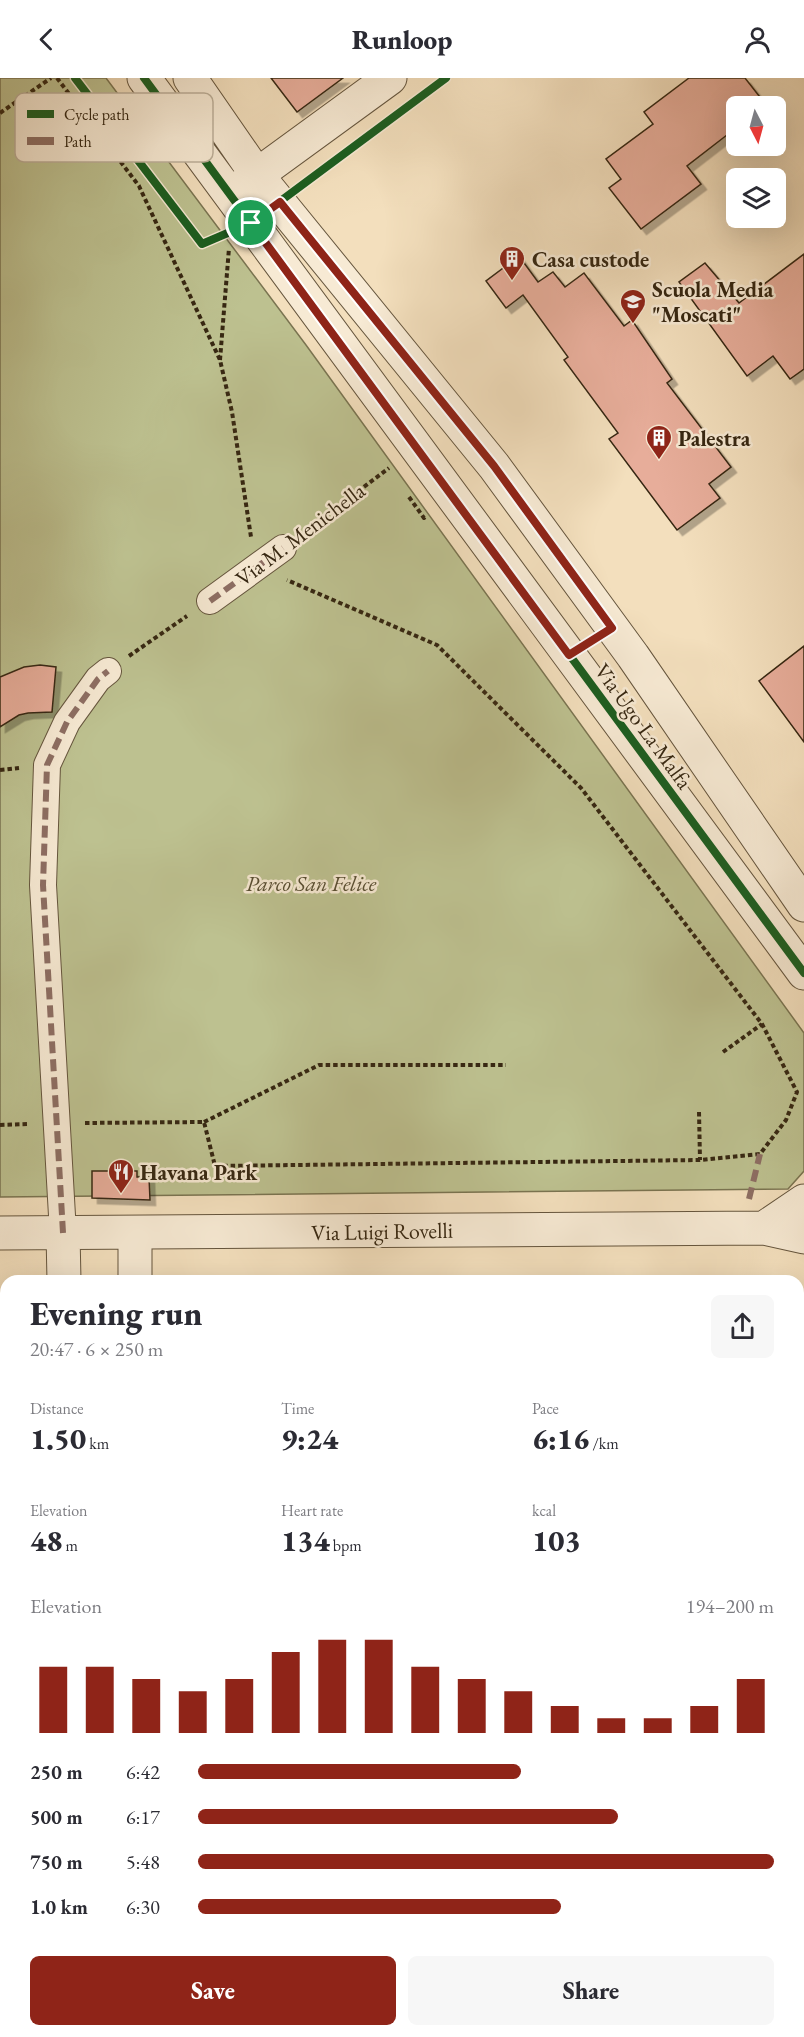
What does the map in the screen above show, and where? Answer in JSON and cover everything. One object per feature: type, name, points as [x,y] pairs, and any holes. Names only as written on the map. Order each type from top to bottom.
[{"type":"street","name":"Via Ugo La Malfa","points":[[144,78],[155,93]]},
{"type":"street","name":"Via Ugo La Malfa","points":[[190,78],[200,93]]},
{"type":"street","points":[[230,195],[377,82]]},
{"type":"street","name":"Via Ugo La Malfa","points":[[213,111],[257,175],[474,441],[612,628],[804,905]]},
{"type":"street","name":"Via Ugo La Malfa","points":[[206,162],[230,195],[238,228],[569,655],[801,964]]},
{"type":"street","name":"Via M. Menichella","points":[[210,601],[283,548]]},
{"type":"street","name":"Via Ugo La Malfa","points":[[569,655],[612,628]]},
{"type":"street","points":[[64,1275],[43,885],[47,765],[67,722],[98,679],[108,671]]},
{"type":"street","points":[[764,1228],[804,1201]]},
{"type":"street","name":"Via Luigi Rovelli","points":[[0,1233],[764,1228],[804,1237]]},
{"type":"street","points":[[135,1233],[135,1275]]},
{"type":"path","points":[[29,93],[51,78]]},
{"type":"path","points":[[57,78],[68,93]]},
{"type":"path","points":[[0,113],[15,103]]},
{"type":"path","points":[[121,162],[139,186],[220,360],[232,412],[256,567],[437,645],[580,788],[762,1024],[798,1092],[804,1094]]},
{"type":"path","points":[[220,360],[229,269],[229,237],[238,228]]},
{"type":"path","points":[[108,671],[210,601]]},
{"type":"path","points":[[723,1052],[762,1024]]},
{"type":"path","points":[[0,1125],[204,1122],[319,1065],[506,1065]]},
{"type":"path","points":[[204,1122],[215,1166],[700,1160],[760,1154],[786,1120],[798,1092]]},
{"type":"path","points":[[699,1112],[700,1160]]},
{"type":"green space","name":"Parco San Felice","points":[[0,78],[106,78],[117,93],[15,93],[15,162],[169,162],[306,345],[804,1033],[804,1171],[788,1189],[0,1197]]},
{"type":"building","points":[[271,78],[343,78],[297,112]]},
{"type":"building","points":[[689,78],[745,78],[759,96],[726,96],[726,136],[687,166],[701,184],[641,229],[609,188],[621,179],[606,159],[653,124],[644,112]]},
{"type":"building","points":[[804,254],[804,369],[790,379],[773,356],[747,376],[679,282],[705,263],[739,303]]},
{"type":"building","points":[[519,256],[538,282],[553,272],[565,287],[584,273],[624,326],[632,320],[672,379],[667,383],[731,467],[709,484],[720,498],[677,530],[609,439],[618,433],[564,360],[568,357],[523,295],[506,308],[486,281]]},
{"type":"building","points":[[804,646],[804,742],[759,681]]},
{"type":"building","points":[[40,665],[56,667],[52,712],[19,715],[0,727],[0,677],[24,667]]},
{"type":"building","points":[[92,1171],[137,1171],[137,1177],[149,1177],[150,1200],[92,1198]]},
{"type":"marked path","points":[[210,601],[283,548]]},
{"type":"marked path","points":[[63,1233],[43,885],[47,765],[67,722],[98,679],[108,671]]},
{"type":"marked path","points":[[749,1199],[760,1154]]},
{"type":"cycle path","points":[[75,78],[86,93]]},
{"type":"cycle path","points":[[144,78],[155,93]]},
{"type":"cycle path","points":[[139,162],[202,244],[251,223],[446,78]]},
{"type":"cycle path","points":[[206,162],[804,973]]},
{"type":"place","name":"Casa custode","points":[[512,282]]},
{"type":"place","name":"Scuola Media \"Moscati\"","points":[[633,325]]},
{"type":"place","name":"Palestra","points":[[659,461]]},
{"type":"place","name":"Havana Park","points":[[121,1195]]},
{"type":"route","points":[[280,202],[494,466],[612,628],[569,655],[251,223],[280,202]]}]
